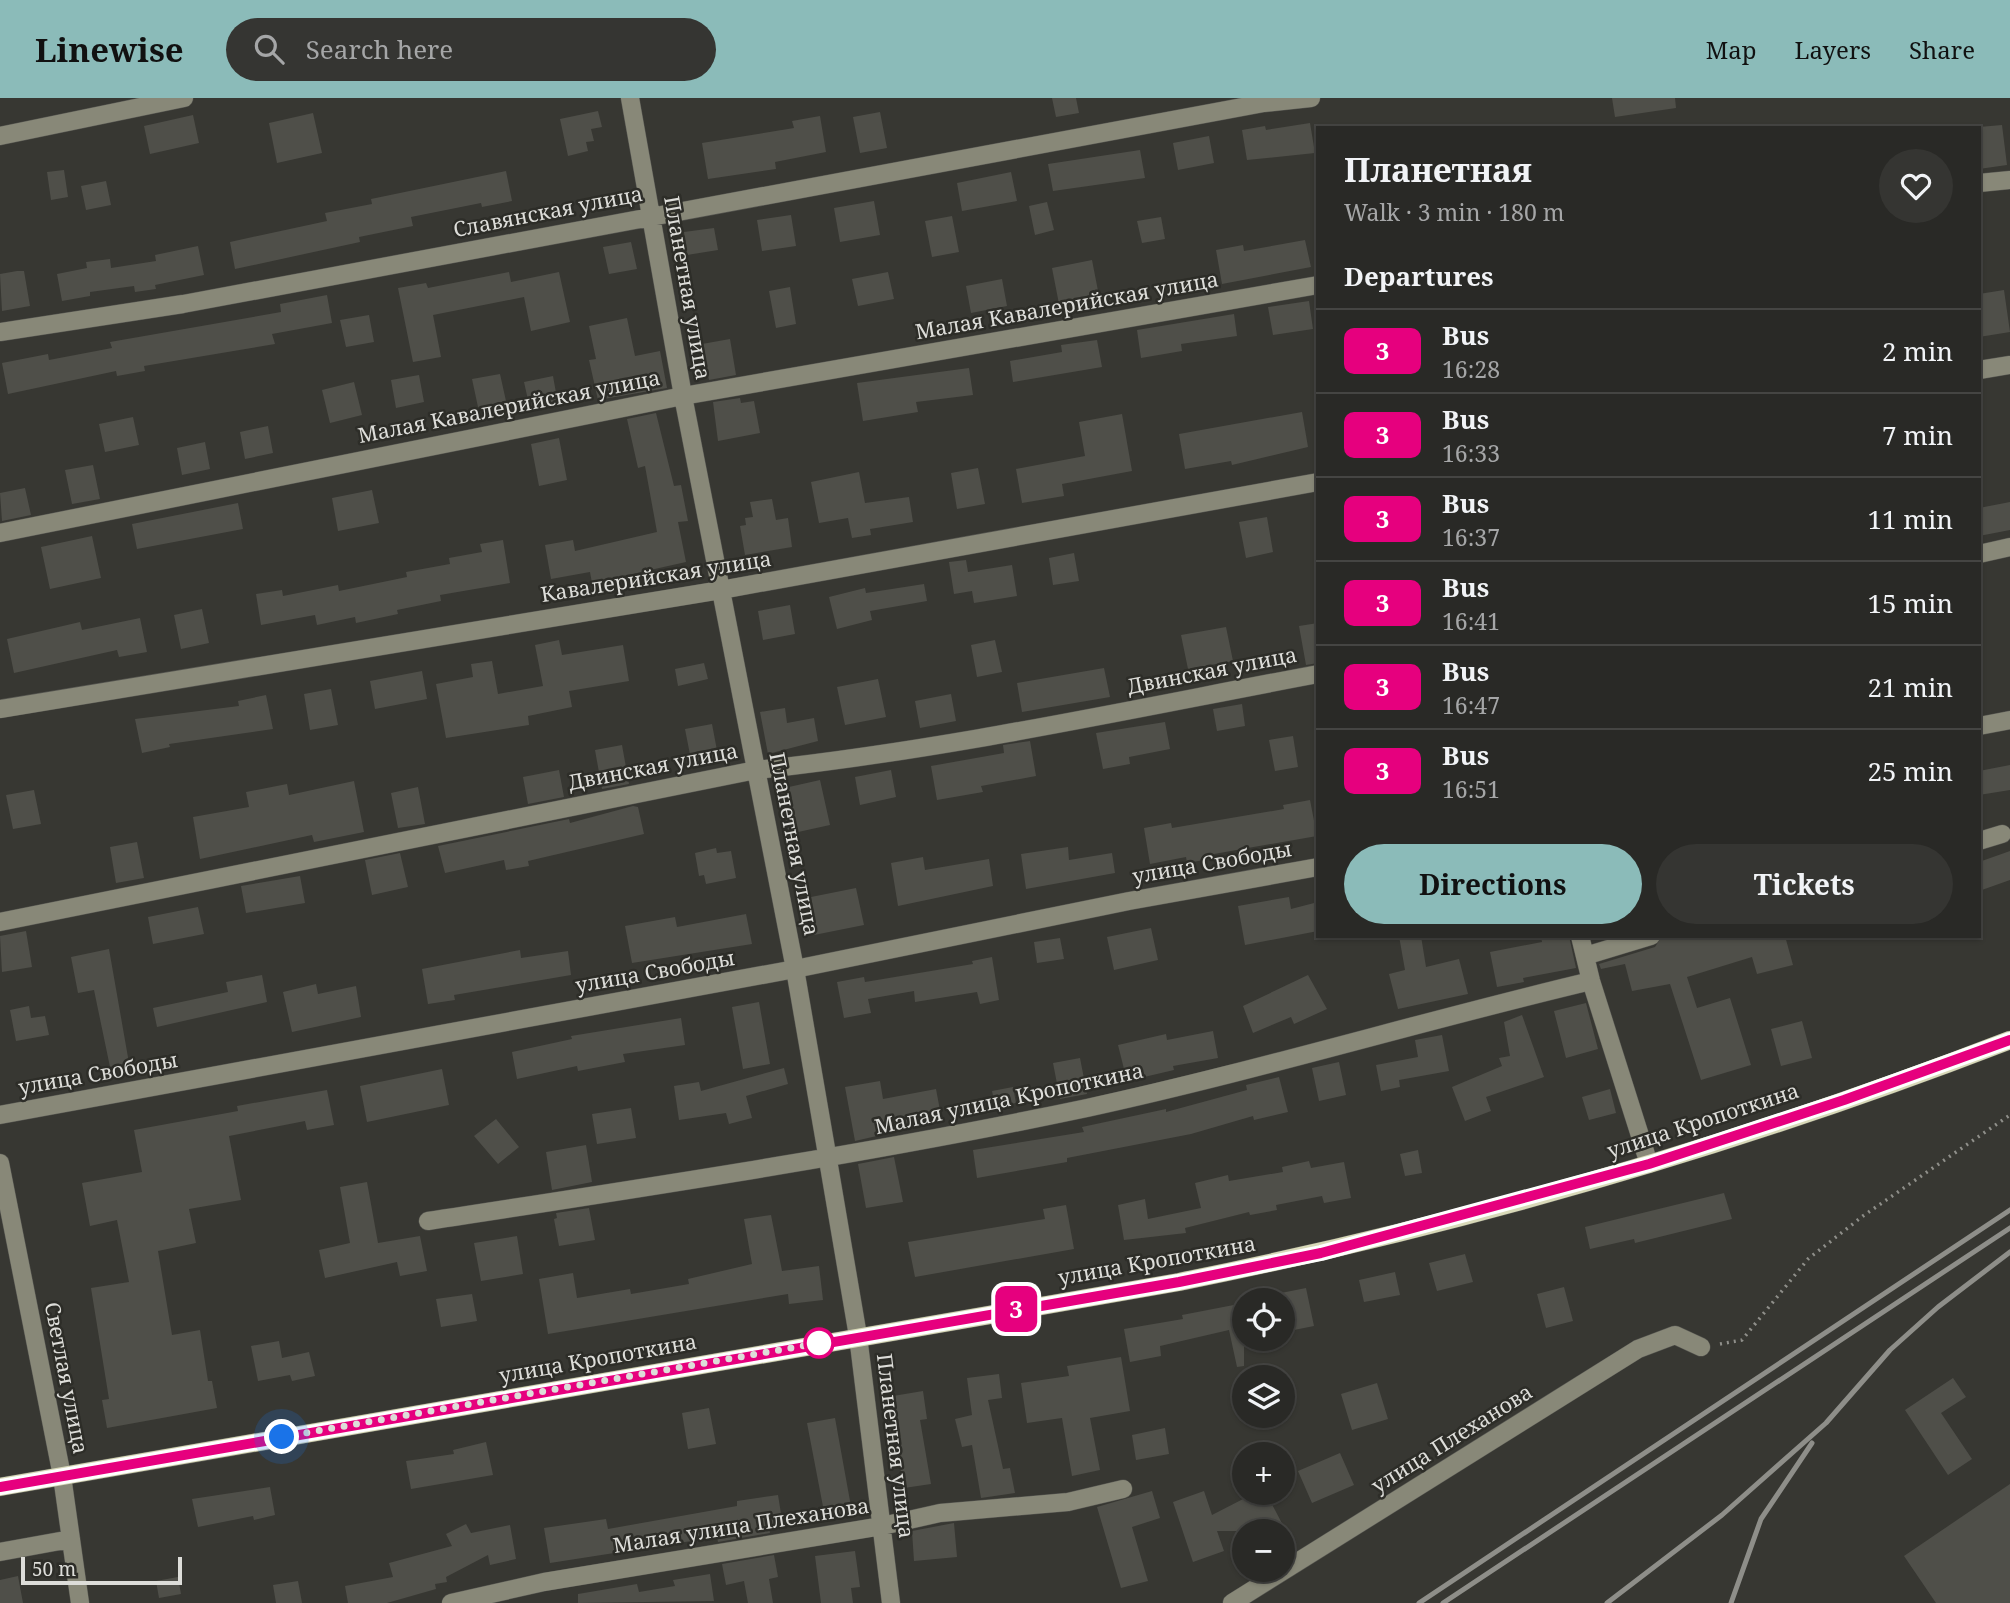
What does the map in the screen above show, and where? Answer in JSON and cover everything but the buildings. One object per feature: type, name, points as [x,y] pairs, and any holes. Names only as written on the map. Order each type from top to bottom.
[{"type":"main road","name":"улица Кропоткина","points":[[0,1487],[1179,1282],[1321,1253],[1649,1164],[1844,1100],[2010,1040]]},
{"type":"street","points":[[0,136],[184,98]]},
{"type":"street","name":"Планетная улица","points":[[630,98],[683,396],[795,969],[858,1336],[891,1603]]},
{"type":"street","name":"Славянская улица","points":[[0,332],[183,304],[1264,103],[1311,98]]},
{"type":"street","points":[[1981,183],[2010,180]]},
{"type":"street","name":"Малая Кавалерийская улица","points":[[0,533],[683,396],[1316,285]]},
{"type":"street","points":[[1981,370],[2010,365]]},
{"type":"street","name":"Кавалерийская улица","points":[[0,709],[721,590],[1316,482]]},
{"type":"street","points":[[1981,554],[2010,547]]},
{"type":"street","name":"Двинская улица","points":[[0,922],[756,770],[812,764],[1010,731],[1316,674]]},
{"type":"street","points":[[1981,726],[2010,720]]},
{"type":"street","points":[[1981,840],[2002,834]]},
{"type":"street","name":"улица Свободы","points":[[0,1115],[795,969],[1129,901],[1316,867]]},
{"type":"street","points":[[1580,938],[1591,981],[1649,1164]]},
{"type":"street","points":[[1585,956],[1644,938]]},
{"type":"street","name":"Малая улица Кропоткина","points":[[428,1221],[828,1160],[1089,1107],[1339,1048],[1591,981]]},
{"type":"street","name":"Светлая улица","points":[[0,1163],[62,1476],[80,1603]]},
{"type":"street","name":"улица Плеханова","points":[[1232,1603],[1638,1349],[1675,1335],[1701,1347]]},
{"type":"street","name":"Малая улица Плеханова","points":[[451,1603],[544,1582],[882,1526],[940,1513],[1068,1502],[1123,1489]]},
{"type":"street","points":[[0,1552],[71,1539]]},
{"type":"path","points":[[1701,1347],[1741,1340],[1808,1259],[1863,1216],[2010,1115]]},
{"type":"railway","points":[[1419,1603],[2010,1210]]},
{"type":"railway","points":[[1443,1603],[2010,1228]]},
{"type":"railway","points":[[1607,1603],[1722,1515],[1826,1423],[1890,1350],[1938,1307],[2010,1252]]},
{"type":"railway","points":[[1731,1603],[1761,1519],[1812,1443]]},
{"type":"bus line","name":"3","points":[[0,1487],[1179,1282],[1321,1253],[1649,1164],[1844,1100],[2010,1040]]},
{"type":"route","points":[[282,1437],[831,1341],[819,1343]]}]
